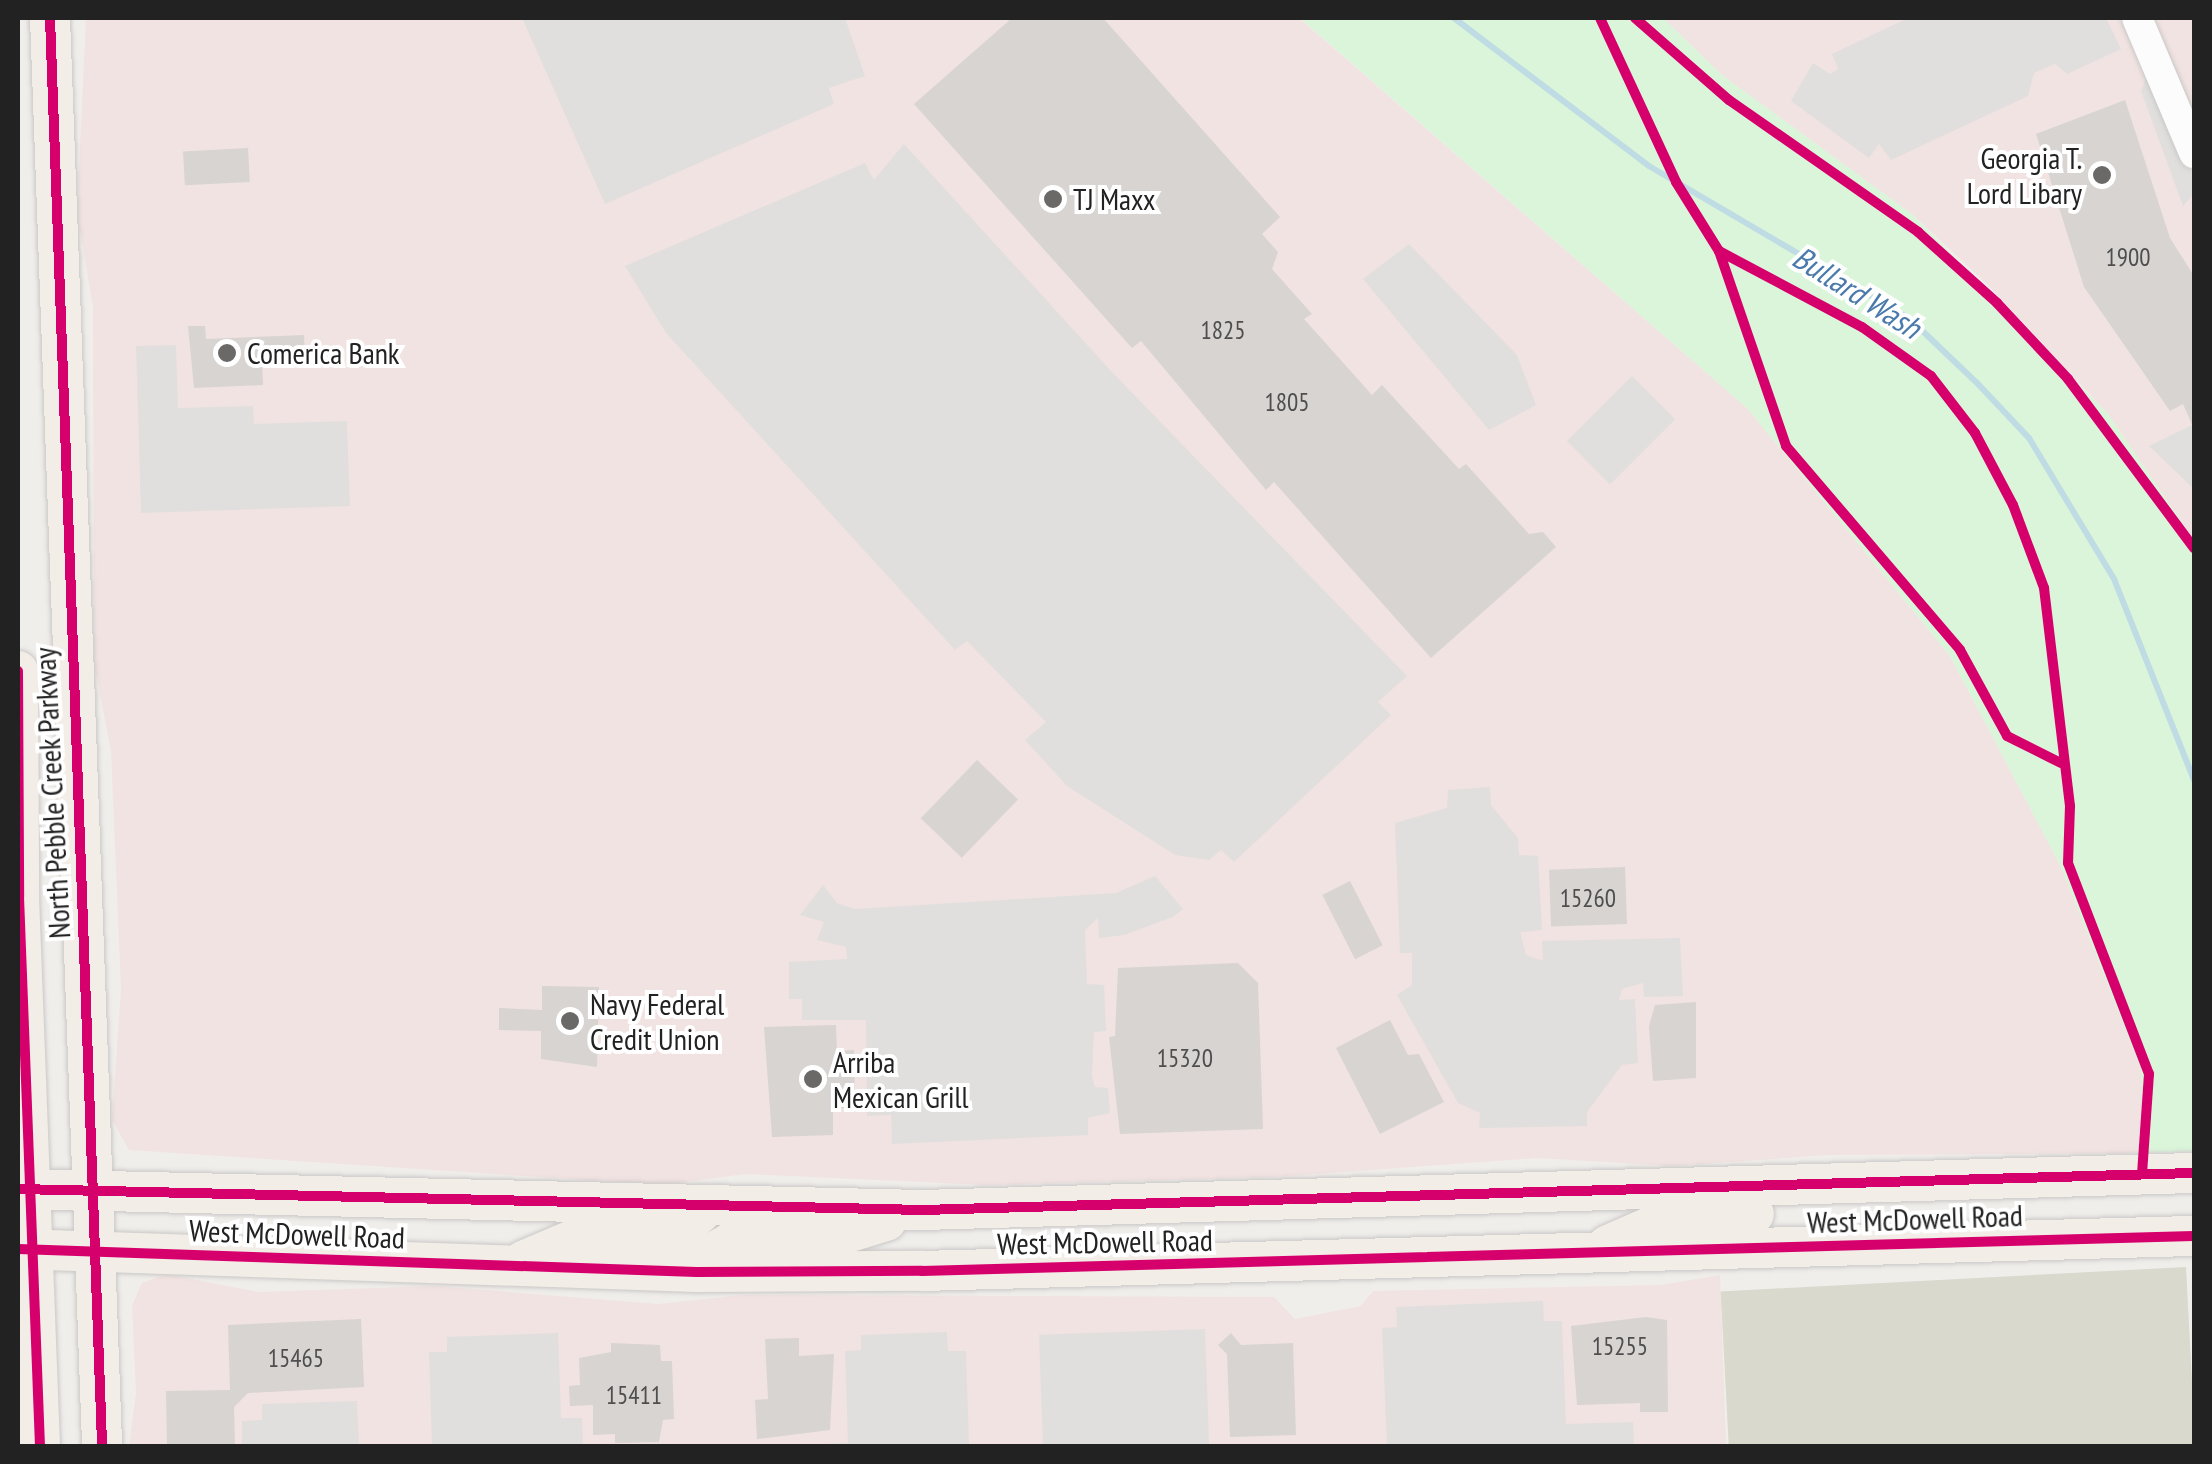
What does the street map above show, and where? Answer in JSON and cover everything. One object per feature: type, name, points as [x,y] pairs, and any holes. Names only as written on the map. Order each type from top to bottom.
[{"type":"main road","name":"North Pebble Creek Parkway","points":[[50,18],[56,323],[95,1191],[102,1446]]},
{"type":"main road","name":"North Pebble Creek Parkway","points":[[18,671],[25,1249],[40,1446]]},
{"type":"main road","name":"West McDowell Road","points":[[24,1190],[703,1209],[923,1210],[2194,1173]]},
{"type":"main road","points":[[1586,1255],[1668,1219],[1763,1213],[1788,1187]]},
{"type":"main road","points":[[510,1267],[577,1238],[674,1235],[703,1209]]},
{"type":"main road","points":[[697,1272],[702,1259],[730,1244],[824,1240],[923,1210]]},
{"type":"main road","name":"West McDowell Road","points":[[25,1249],[697,1272],[1586,1255],[2194,1236]]},
{"type":"street","points":[[2136,18],[2194,153]]},
{"type":"shaded area","points":[[86,18],[1299,18],[1748,409],[1950,656],[2061,867],[2142,1069],[2142,1153],[1828,1155],[1672,1166],[1538,1158],[1275,1177],[987,1185],[746,1174],[662,1185],[129,1150],[112,1120],[121,990],[111,751],[94,663],[93,307],[77,212]]},
{"type":"shaded area","points":[[522,18],[845,18],[865,76],[829,88],[834,104],[605,204]]},
{"type":"shaded area","points":[[1663,18],[2194,18],[2194,540],[2108,414],[1992,289],[1913,215],[1722,75]]},
{"type":"shaded area","points":[[1908,18],[2106,18],[2121,49],[2067,74],[2055,64],[2034,73],[2028,96],[1891,160],[1879,144],[1869,158],[1791,101],[1813,63],[1830,74],[1838,69],[1832,54]]},
{"type":"shaded area","points":[[2151,66],[2194,179],[2194,194],[2183,206],[2141,91]]},
{"type":"shaded area","points":[[904,144],[1110,370],[1407,676],[1378,702],[1391,715],[1234,862],[1221,850],[1209,860],[1175,855],[1067,786],[1025,740],[1046,722],[967,641],[955,650],[666,333],[625,266],[865,163],[874,180]]},
{"type":"shaded area","points":[[1409,244],[1517,355],[1536,405],[1489,430],[1363,279]]},
{"type":"shaded area","points":[[176,345],[178,408],[253,406],[254,424],[347,421],[350,506],[141,513],[136,346]]},
{"type":"shaded area","points":[[1632,376],[1675,419],[1610,484],[1567,441]]},
{"type":"shaded area","points":[[2194,424],[2194,489],[2149,446]]},
{"type":"shaded area","points":[[1490,787],[1491,805],[1518,838],[1519,855],[1538,856],[1542,930],[1520,932],[1526,955],[1543,961],[1542,941],[1680,938],[1683,996],[1644,997],[1643,983],[1622,989],[1619,1000],[1635,999],[1638,1063],[1622,1065],[1587,1112],[1587,1126],[1479,1128],[1480,1113],[1458,1103],[1397,995],[1412,985],[1412,953],[1400,953],[1395,823],[1447,808],[1448,790]]},
{"type":"shaded area","points":[[1155,876],[1183,909],[1173,917],[1124,935],[1099,938],[1098,918],[1085,930],[1087,984],[1104,985],[1106,1031],[1094,1032],[1092,1076],[1095,1087],[1108,1088],[1110,1113],[1088,1118],[1088,1135],[892,1144],[891,1115],[867,1116],[866,1020],[802,1020],[802,999],[789,999],[789,962],[847,959],[846,947],[817,940],[824,922],[800,915],[823,885],[837,903],[855,909],[1116,893]]},
{"type":"shaded area","points":[[2186,1267],[2194,1446],[1729,1446],[1721,1291]]},
{"type":"shaded area","points":[[166,1274],[259,1292],[435,1286],[658,1304],[744,1295],[1274,1297],[1295,1319],[1361,1306],[1373,1291],[1661,1285],[1720,1275],[1726,1446],[129,1446],[136,1393],[132,1305],[142,1283]]},
{"type":"shaded area","points":[[1543,1301],[1544,1321],[1562,1321],[1566,1424],[1633,1422],[1634,1446],[1387,1446],[1382,1328],[1397,1327],[1396,1307]]},
{"type":"shaded area","points":[[1205,1329],[1209,1446],[1043,1446],[1039,1335]]},
{"type":"shaded area","points":[[947,1332],[948,1351],[966,1351],[969,1446],[772,1446],[848,1443],[845,1351],[861,1350],[861,1335]]},
{"type":"shaded area","points":[[558,1333],[561,1418],[582,1418],[583,1446],[432,1446],[429,1352],[447,1352],[447,1337]]},
{"type":"shaded area","points":[[357,1401],[359,1446],[242,1446],[242,1421],[262,1420],[262,1404]]},
{"type":"green space","points":[[1300,18],[1663,18],[1722,75],[1913,215],[2108,414],[2194,540],[2194,1151],[2142,1153],[2141,1069],[2061,867],[1950,656],[1748,409]]},
{"type":"building","points":[[1012,18],[1103,18],[1280,217],[1262,234],[1278,252],[1272,269],[1312,314],[1304,319],[1372,395],[1382,385],[1459,469],[1466,464],[1529,534],[1543,532],[1556,547],[1431,658],[1274,482],[1266,490],[1141,341],[1132,348],[914,104]]},
{"type":"building","points":[[2125,100],[2170,238],[2194,276],[2194,429],[2183,404],[2170,411],[2084,287],[2036,134]]},
{"type":"building","points":[[248,148],[250,182],[185,185],[183,151]]},
{"type":"building","name":"Comerica Bank","points":[[188,326],[205,326],[206,339],[304,335],[305,360],[262,362],[263,385],[194,388]]},
{"type":"building","points":[[977,760],[1018,800],[962,858],[921,818]]},
{"type":"building","points":[[1625,867],[1627,924],[1551,927],[1549,870]]},
{"type":"building","points":[[1350,881],[1383,945],[1355,959],[1322,895]]},
{"type":"building","points":[[1238,963],[1258,983],[1263,1129],[1120,1134],[1109,1037],[1115,1036],[1118,968]]},
{"type":"building","name":"Navy Federal Credit Union","points":[[542,986],[599,987],[597,1067],[541,1059],[541,1031],[499,1030],[499,1008],[542,1010]]},
{"type":"building","points":[[1696,1002],[1696,1078],[1653,1081],[1649,1026],[1655,1005]]},
{"type":"building","points":[[1390,1020],[1408,1055],[1419,1054],[1444,1102],[1380,1134],[1336,1048]]},
{"type":"building","name":"Arriba Mexican Grill","points":[[836,1025],[837,1051],[854,1050],[855,1108],[833,1108],[833,1135],[772,1137],[764,1027]]},
{"type":"building","points":[[1646,1317],[1667,1320],[1668,1412],[1640,1412],[1640,1403],[1577,1405],[1571,1326]]},
{"type":"building","points":[[361,1319],[364,1387],[248,1393],[234,1407],[235,1446],[167,1446],[166,1391],[230,1390],[228,1325]]},
{"type":"building","points":[[1231,1333],[1241,1345],[1293,1343],[1296,1435],[1230,1437],[1227,1354],[1218,1345]]},
{"type":"building","points":[[799,1338],[799,1356],[834,1354],[830,1430],[757,1439],[755,1400],[768,1399],[765,1339]]},
{"type":"building","points":[[611,1343],[660,1345],[661,1361],[672,1361],[674,1419],[663,1420],[659,1442],[615,1443],[615,1434],[593,1435],[593,1405],[570,1406],[569,1386],[580,1385],[579,1358],[611,1352]]},
{"type":"waterway","name":"Bullard Wash","points":[[1454,18],[1649,166],[1911,320],[1979,385],[2029,438],[2114,579],[2194,780]]},
{"type":"cycle path","points":[[50,18],[102,1446]]},
{"type":"cycle path","points":[[1600,18],[1676,182],[1719,251],[1786,446],[1960,650],[2007,736],[2061,763]]},
{"type":"cycle path","points":[[1635,18],[1729,100],[1918,232],[1997,303],[2068,379],[2194,548]]},
{"type":"cycle path","points":[[1719,251],[1862,327],[1931,376],[1975,433],[2013,505],[2044,588],[2070,806],[2068,863],[2149,1074],[2142,1174]]},
{"type":"cycle path","points":[[18,671],[19,897],[40,1446]]},
{"type":"cycle path","points":[[18,1189],[923,1210],[2194,1173]]},
{"type":"cycle path","points":[[18,1249],[697,1272],[922,1271],[2194,1236]]},
{"type":"place","name":"Georgia T. Lord Libary","points":[[2102,175]]},
{"type":"place","name":"TJ Maxx","points":[[1053,199]]},
{"type":"place","name":"Comerica Bank","points":[[227,353]]},
{"type":"place","name":"Navy Federal Credit Union","points":[[570,1021]]},
{"type":"place","name":"Arriba Mexican Grill","points":[[813,1079]]}]
